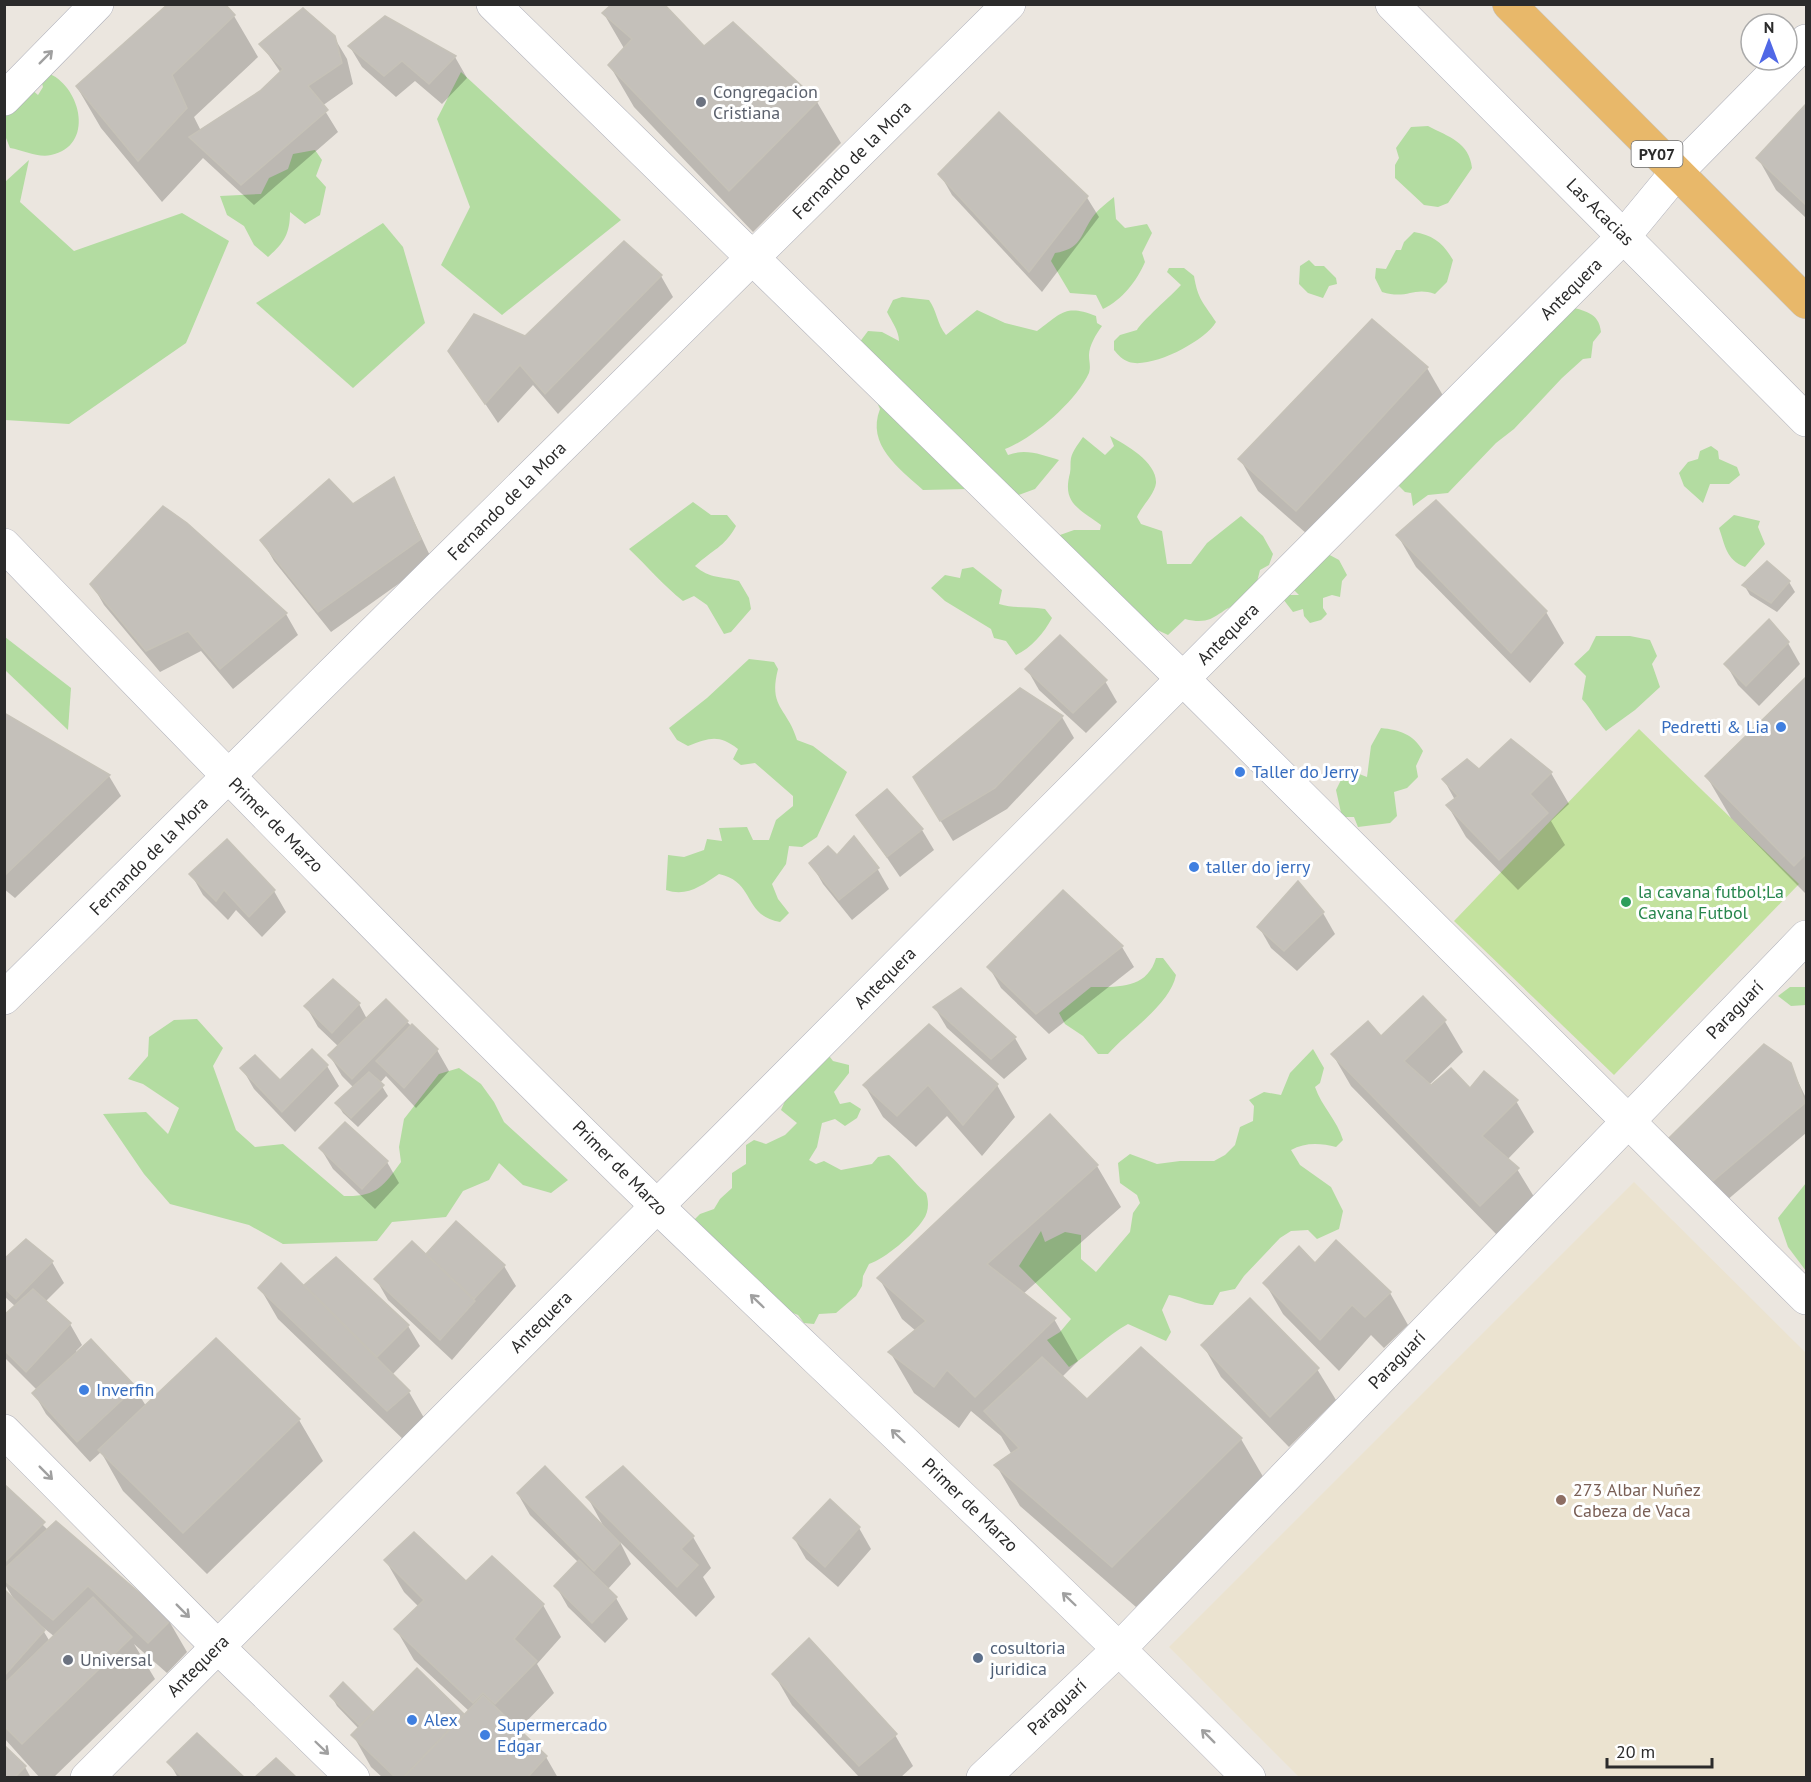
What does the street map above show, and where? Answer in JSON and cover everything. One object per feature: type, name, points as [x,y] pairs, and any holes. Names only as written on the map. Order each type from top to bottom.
[{"type":"highway","name":"PY07","points":[[1509,4],[1806,302]]},
{"type":"street","points":[[4,99],[97,4]]},
{"type":"street","points":[[493,4],[1183,679],[1806,1298]]},
{"type":"street","name":"Fernando de la Mora","points":[[4,998],[1009,4]]},
{"type":"street","name":"Las Acacias","points":[[1392,4],[1806,420]]},
{"type":"street","name":"Antequera","points":[[87,1778],[1624,236],[1676,173],[1806,41]]},
{"type":"street","name":"Primer de Marzo","points":[[4,544],[228,777],[657,1206],[1120,1648],[1249,1778]]},
{"type":"street","name":"Paraguarí","points":[[983,1778],[1120,1648],[1806,937]]},
{"type":"street","points":[[4,1431],[218,1647],[353,1778]]},
{"type":"shaded area","name":"273 Albar Nuñez Cabeza de Vaca","points":[[1634,1182],[1806,1353],[1806,1777],[1299,1777],[1169,1647]]},
{"type":"green space","points":[[461,72],[621,220],[502,315],[441,265],[470,207],[437,119]]},
{"type":"green space","points":[[50,74],[61,81],[76,103],[79,116],[74,141],[65,150],[46,156],[10,148],[6,138],[4,112],[31,89],[38,95],[43,87],[40,76]]},
{"type":"green space","points":[[1428,126],[1457,141],[1467,152],[1472,168],[1448,203],[1438,207],[1424,205],[1395,178],[1395,165],[1399,158],[1396,148],[1411,127]]},
{"type":"green space","points":[[315,150],[322,160],[316,176],[326,187],[320,215],[305,224],[290,212],[285,238],[268,257],[254,245],[244,226],[227,215],[220,196],[261,194],[269,178],[288,169],[293,154]]},
{"type":"green space","points":[[29,160],[20,202],[74,251],[182,213],[229,241],[186,343],[69,424],[5,420],[5,182]]},
{"type":"green space","points":[[1114,197],[1116,219],[1125,228],[1147,224],[1152,233],[1142,253],[1145,262],[1138,276],[1123,295],[1103,309],[1096,295],[1070,293],[1051,261],[1055,253],[1070,248],[1079,241],[1094,215]]},
{"type":"green space","points":[[383,223],[403,247],[425,323],[353,388],[256,303]]},
{"type":"green space","points":[[1414,232],[1427,235],[1441,244],[1453,260],[1447,282],[1435,294],[1421,291],[1398,295],[1382,292],[1375,278],[1376,268],[1386,269],[1396,250],[1401,250],[1404,242]]},
{"type":"green space","points":[[1309,260],[1315,266],[1324,266],[1336,278],[1337,284],[1329,286],[1323,298],[1308,293],[1299,284],[1300,266]]},
{"type":"green space","points":[[1169,268],[1184,268],[1194,276],[1199,296],[1216,322],[1200,338],[1163,358],[1150,362],[1129,362],[1114,350],[1114,341],[1120,335],[1137,330],[1181,285],[1167,272]]},
{"type":"green space","points":[[902,297],[929,300],[946,335],[977,310],[1005,323],[1037,331],[1064,312],[1086,312],[1096,316],[1097,323],[1102,326],[1090,348],[1090,371],[1083,384],[1041,428],[1005,449],[1008,455],[1028,452],[1059,460],[1035,489],[1016,496],[859,343],[868,331],[882,332],[899,341],[897,330],[887,312],[893,300]]},
{"type":"green space","points":[[1567,306],[1590,313],[1600,325],[1601,332],[1593,342],[1591,358],[1583,359],[1562,378],[1514,429],[1496,443],[1448,493],[1428,495],[1413,506],[1411,493],[1405,492],[1399,486],[1403,467]]},
{"type":"green space","points":[[875,398],[968,489],[923,490],[904,473],[881,445],[877,434],[880,409]]},
{"type":"green space","points":[[1110,436],[1146,461],[1155,475],[1155,487],[1137,517],[1141,524],[1162,531],[1167,564],[1191,564],[1207,543],[1241,516],[1263,536],[1273,554],[1269,565],[1260,570],[1257,582],[1241,603],[1203,621],[1185,619],[1168,635],[1151,627],[1053,534],[1060,535],[1074,530],[1100,530],[1101,525],[1074,504],[1068,491],[1068,483],[1072,455],[1083,437],[1105,455],[1114,446]]},
{"type":"green space","points":[[1711,446],[1718,451],[1719,459],[1737,467],[1740,475],[1729,484],[1710,484],[1703,503],[1684,486],[1679,473],[1688,462],[1698,459],[1700,451]]},
{"type":"green space","points":[[693,502],[711,515],[727,515],[736,526],[723,544],[695,566],[711,575],[739,581],[749,598],[751,609],[731,632],[724,634],[707,605],[694,596],[683,601],[629,549]]},
{"type":"green space","points":[[1734,515],[1760,521],[1758,527],[1765,544],[1745,567],[1730,556],[1719,528]]},
{"type":"green space","points":[[1326,553],[1339,560],[1347,575],[1342,581],[1340,597],[1332,595],[1323,598],[1323,608],[1327,614],[1321,620],[1310,623],[1304,616],[1303,609],[1293,612],[1280,595],[1299,595],[1290,586]]},
{"type":"green space","points":[[973,567],[1002,590],[999,604],[1045,609],[1052,618],[1037,640],[1016,655],[1006,641],[994,638],[991,629],[945,601],[931,588],[945,575],[960,578],[962,569]]},
{"type":"green space","points":[[1596,636],[1630,636],[1650,640],[1657,656],[1652,664],[1660,687],[1635,710],[1606,731],[1582,699],[1586,676],[1574,664],[1589,650]]},
{"type":"green space","points":[[5,637],[71,688],[68,730],[5,670]]},
{"type":"green space","points":[[749,659],[774,662],[778,669],[775,692],[777,700],[797,740],[813,746],[847,772],[817,837],[802,847],[789,846],[786,864],[772,884],[778,899],[789,913],[780,922],[760,913],[739,884],[719,874],[687,891],[666,890],[668,855],[684,857],[704,850],[707,839],[722,841],[719,828],[747,827],[753,840],[769,840],[776,820],[793,806],[793,796],[755,763],[741,765],[733,759],[738,749],[731,744],[714,739],[688,746],[677,740],[669,728],[707,698]]},
{"type":"green space","points":[[1381,728],[1405,734],[1419,745],[1423,751],[1416,766],[1418,777],[1407,788],[1394,792],[1397,816],[1390,823],[1358,827],[1354,817],[1342,817],[1336,790],[1344,774],[1354,772],[1367,777],[1371,746]]},
{"type":"green space","name":"la cavana futbol;La Cavana Futbol","points":[[1639,729],[1799,884],[1614,1075],[1454,921]]},
{"type":"green space","points":[[1156,958],[1163,958],[1176,975],[1172,986],[1166,997],[1147,1018],[1108,1054],[1098,1054],[1083,1036],[1065,1024],[1059,1013],[1091,987],[1121,986],[1139,981],[1152,968]]},
{"type":"green space","points":[[1790,987],[1806,987],[1806,1005],[1791,1006],[1778,996]]},
{"type":"green space","points":[[197,1019],[223,1048],[213,1066],[236,1130],[255,1147],[283,1144],[344,1196],[364,1195],[378,1189],[389,1178],[401,1162],[399,1147],[404,1119],[439,1074],[459,1068],[481,1084],[494,1102],[504,1122],[568,1180],[551,1193],[523,1185],[499,1163],[489,1180],[463,1191],[446,1217],[392,1222],[377,1241],[283,1244],[249,1225],[170,1204],[144,1174],[103,1114],[146,1112],[168,1134],[179,1108],[143,1084],[128,1079],[148,1056],[149,1037],[174,1020]]},
{"type":"green space","points":[[1313,1049],[1324,1068],[1320,1083],[1315,1087],[1343,1140],[1336,1147],[1313,1144],[1291,1150],[1300,1165],[1331,1187],[1343,1211],[1339,1229],[1317,1239],[1308,1230],[1291,1231],[1280,1238],[1244,1276],[1235,1289],[1220,1292],[1213,1305],[1169,1295],[1162,1310],[1171,1332],[1166,1341],[1128,1324],[1069,1367],[1047,1340],[1060,1332],[1071,1319],[1019,1266],[1041,1231],[1045,1242],[1065,1232],[1081,1235],[1081,1259],[1096,1272],[1130,1232],[1133,1213],[1140,1203],[1137,1195],[1120,1183],[1118,1163],[1130,1154],[1157,1164],[1214,1161],[1225,1155],[1235,1145],[1240,1127],[1253,1121],[1254,1106],[1249,1100],[1264,1092],[1281,1095],[1290,1073]]},
{"type":"green space","points":[[826,1052],[833,1061],[849,1065],[849,1073],[834,1092],[840,1104],[850,1102],[861,1109],[857,1118],[845,1126],[835,1119],[822,1123],[817,1147],[809,1160],[816,1164],[824,1161],[841,1170],[872,1164],[878,1157],[889,1155],[926,1193],[928,1207],[919,1226],[906,1239],[891,1252],[869,1264],[856,1296],[836,1313],[819,1314],[814,1324],[804,1323],[798,1315],[783,1309],[692,1222],[700,1214],[714,1209],[720,1199],[732,1188],[732,1173],[746,1164],[746,1145],[754,1140],[766,1144],[785,1135],[797,1123],[781,1110],[785,1101]]},
{"type":"green space","points":[[1806,1183],[1806,1271],[1788,1247],[1778,1218]]},
{"type":"building","points":[[168,4],[225,4],[235,15],[172,75],[187,108],[138,161],[76,86]]},
{"type":"building","points":[[612,4],[664,4],[704,46],[733,22],[818,101],[729,191],[608,65],[632,39],[602,13]]},
{"type":"building","points":[[303,8],[335,36],[342,63],[308,86],[328,110],[241,185],[189,137],[260,91],[283,69],[259,44]]},
{"type":"building","points":[[385,16],[456,56],[429,84],[402,61],[384,76],[348,46]]},
{"type":"building","points":[[1806,104],[1806,205],[1756,158]]},
{"type":"building","points":[[999,112],[1088,196],[1029,272],[938,174]]},
{"type":"building","points":[[624,241],[662,275],[545,394],[520,365],[485,404],[448,351],[474,314],[525,336]]},
{"type":"building","points":[[1372,319],[1428,367],[1296,511],[1238,459]]},
{"type":"building","points":[[394,477],[421,539],[318,612],[260,540],[329,479],[353,504]]},
{"type":"building","points":[[1436,500],[1547,611],[1511,653],[1396,535]]},
{"type":"building","points":[[163,506],[187,523],[287,613],[220,669],[188,631],[146,651],[90,584]]},
{"type":"building","points":[[1767,561],[1790,581],[1771,603],[1742,585]]},
{"type":"building","points":[[1769,619],[1789,642],[1746,686],[1724,664]]},
{"type":"building","points":[[1060,635],[1107,680],[1073,713],[1025,669]]},
{"type":"building","name":"Pedretti & Lia","points":[[1806,677],[1806,854],[1794,866],[1705,776]]},
{"type":"building","points":[[1020,688],[1063,716],[995,788],[940,821],[913,777]]},
{"type":"building","points":[[4,713],[110,775],[4,876]]},
{"type":"building","points":[[1511,739],[1552,772],[1530,794],[1548,813],[1499,860],[1446,805],[1458,796],[1442,779],[1467,759],[1479,769]]},
{"type":"building","points":[[887,789],[923,829],[887,857],[856,815]]},
{"type":"building","points":[[854,836],[879,868],[839,900],[809,863],[828,846],[837,855]]},
{"type":"building","points":[[227,839],[275,890],[249,917],[224,890],[216,901],[189,874]]},
{"type":"building","points":[[1298,881],[1324,912],[1284,951],[1257,927]]},
{"type":"building","points":[[1063,890],[1123,946],[1036,1014],[987,967]]},
{"type":"building","points":[[333,979],[360,1003],[332,1033],[304,1006]]},
{"type":"building","points":[[961,988],[1016,1037],[991,1059],[933,1007]]},
{"type":"building","points":[[1423,996],[1446,1020],[1404,1061],[1431,1085],[1451,1068],[1470,1088],[1484,1071],[1518,1100],[1482,1136],[1519,1168],[1480,1206],[1331,1054],[1368,1021],[1381,1036]]},
{"type":"building","points":[[386,999],[408,1021],[352,1079],[328,1055]]},
{"type":"building","points":[[412,1024],[438,1049],[404,1088],[376,1061]]},
{"type":"building","points":[[929,1024],[998,1084],[963,1125],[928,1085],[897,1116],[863,1085]]},
{"type":"building","points":[[1764,1044],[1791,1063],[1805,1103],[1713,1181],[1668,1139]]},
{"type":"building","points":[[312,1049],[328,1065],[282,1112],[240,1068],[255,1055],[280,1080]]},
{"type":"building","points":[[369,1072],[384,1085],[351,1118],[335,1103]]},
{"type":"building","points":[[1050,1114],[1098,1165],[987,1264],[1056,1318],[975,1397],[947,1370],[934,1387],[888,1352],[926,1321],[877,1278]]},
{"type":"building","points":[[345,1122],[388,1161],[362,1189],[319,1148]]},
{"type":"building","points":[[456,1221],[505,1265],[474,1299],[426,1254]]},
{"type":"building","points":[[26,1239],[53,1261],[16,1299],[4,1288],[4,1259]]},
{"type":"building","points":[[1336,1240],[1391,1292],[1365,1317],[1352,1305],[1320,1340],[1263,1283],[1299,1246],[1315,1263]]},
{"type":"building","points":[[412,1241],[475,1301],[440,1340],[374,1279]]},
{"type":"building","points":[[336,1257],[409,1325],[377,1357],[304,1285]]},
{"type":"building","points":[[281,1263],[410,1391],[387,1411],[258,1288]]},
{"type":"building","points":[[33,1289],[71,1323],[26,1372],[4,1350],[4,1315]]},
{"type":"building","points":[[1250,1298],[1319,1368],[1270,1417],[1201,1345]]},
{"type":"building","points":[[216,1338],[300,1419],[183,1533],[98,1450]]},
{"type":"building","name":"Inverfin","points":[[91,1339],[136,1387],[77,1442],[32,1393]]},
{"type":"building","points":[[1141,1347],[1242,1438],[1112,1567],[994,1465],[1019,1448],[984,1411],[1042,1357],[1087,1399]]},
{"type":"building","points":[[545,1466],[620,1543],[594,1571],[517,1493]]},
{"type":"building","points":[[623,1466],[694,1536],[681,1549],[698,1565],[677,1587],[586,1497]]},
{"type":"building","points":[[4,1484],[45,1522],[4,1563]]},
{"type":"building","points":[[830,1499],[860,1527],[825,1567],[793,1538]]},
{"type":"building","points":[[56,1521],[171,1620],[148,1643],[88,1586],[53,1620],[4,1580],[4,1569]]},
{"type":"building","points":[[414,1532],[466,1581],[492,1556],[544,1604],[514,1639],[537,1661],[495,1704],[483,1693],[473,1703],[394,1629],[424,1600],[384,1560]]},
{"type":"building","points":[[579,1560],[617,1597],[592,1623],[554,1586]]},
{"type":"building","points":[[4,1589],[45,1630],[4,1676]]},
{"type":"building","name":"Universal","points":[[93,1597],[132,1637],[22,1744],[4,1726],[4,1684]]},
{"type":"building","points":[[809,1638],[897,1734],[859,1766],[772,1674]]},
{"type":"building","name":"Alex","points":[[417,1668],[464,1714],[403,1778],[396,1778],[351,1735]]},
{"type":"building","name":"Alex","points":[[343,1682],[373,1712],[360,1726],[330,1696]]},
{"type":"building","name":"Supermercado Edgar","points":[[483,1695],[547,1756],[527,1778],[403,1778]]},
{"type":"building","points":[[197,1733],[245,1778],[183,1778],[167,1762]]},
{"type":"building","points":[[4,1745],[26,1766],[14,1778],[4,1778]]},
{"type":"building","points":[[276,1758],[297,1778],[254,1778]]},
{"type":"place","name":"Congregacion Cristiana","points":[[701,102]]},
{"type":"place","name":"Pedretti & Lia","points":[[1781,727]]},
{"type":"place","name":"Taller do Jerry","points":[[1240,772]]},
{"type":"place","name":"taller do jerry","points":[[1194,867]]},
{"type":"place","name":"la cavana futbol;La Cavana Futbol","points":[[1626,902]]},
{"type":"place","name":"Inverfin","points":[[84,1390]]},
{"type":"place","name":"273 Albar Nuñez Cabeza de Vaca","points":[[1561,1500]]},
{"type":"place","name":"cosultoria juridica","points":[[978,1658]]},
{"type":"place","name":"Universal","points":[[68,1660]]},
{"type":"place","name":"Alex","points":[[412,1720]]},
{"type":"place","name":"Supermercado Edgar","points":[[485,1735]]}]
